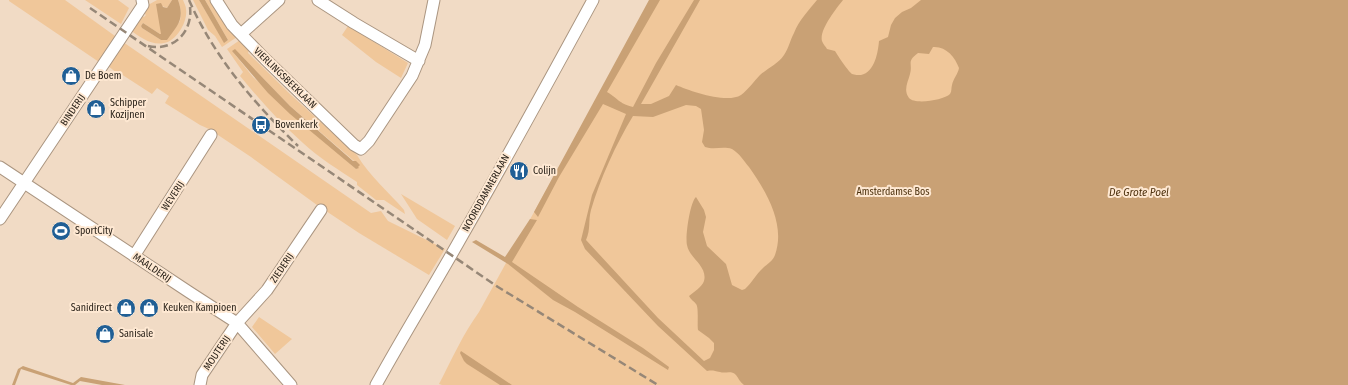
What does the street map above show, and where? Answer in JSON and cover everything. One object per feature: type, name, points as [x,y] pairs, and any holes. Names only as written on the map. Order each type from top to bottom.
[{"type":"street","name":"BINDERIJ","points":[[0,219],[143,5],[142,0]]},
{"type":"street","name":"VIERLINGSBEEKLAAN","points":[[216,0],[232,25],[332,124],[354,145],[361,149],[369,141],[412,76],[419,61]]},
{"type":"street","points":[[241,34],[279,0]]},
{"type":"street","points":[[318,0],[419,61],[434,0]]},
{"type":"street","name":"NOORDDAMMERLAAN","points":[[376,385],[462,236],[593,0]]},
{"type":"street","name":"WEVERIJ","points":[[134,256],[211,135]]},
{"type":"street","name":"MAALDERIJ","points":[[0,167],[237,323],[291,385]]},
{"type":"street","name":"ZIEDERIJ","points":[[237,323],[267,290],[321,210]]},
{"type":"street","name":"MOUTERIJ","points":[[200,385],[202,375],[237,323]]},
{"type":"green space","points":[[9,0],[65,0],[115,36],[99,62]]},
{"type":"green space","points":[[85,0],[118,0],[129,8],[121,24]]},
{"type":"green space","points":[[157,0],[172,0],[167,8],[162,6],[162,34],[143,23],[141,26],[161,40],[176,27],[180,19],[181,14],[178,0],[183,0],[186,9],[185,19],[181,30],[173,39],[160,44],[146,40],[130,30],[140,15],[144,17],[146,15],[143,12],[148,5]]},
{"type":"green space","points":[[193,0],[199,0],[224,42],[228,40],[205,0],[212,0],[237,37],[222,47],[215,36],[208,30]]},
{"type":"green space","name":"De Grote Poel","points":[[654,0],[1348,0],[1348,385],[439,384],[463,338],[479,312],[587,116]]},
{"type":"green space","points":[[348,26],[408,63],[401,78],[376,62],[342,35]]},
{"type":"green space","points":[[240,40],[249,50],[248,53],[291,95],[357,155],[362,163],[404,210],[405,214],[384,200],[376,200],[357,185],[357,182],[322,159],[286,127],[240,76],[243,72],[227,49]],"holes":[[[232,51],[258,73],[290,106],[354,161],[358,167],[356,169],[253,77]]]},
{"type":"green space","points":[[123,42],[371,213],[381,211],[388,221],[445,249],[429,275],[359,233],[317,205],[251,157],[209,129],[165,103],[169,96],[157,88],[152,94],[118,72],[117,73],[108,66]]},
{"type":"green space","points":[[401,194],[455,226],[447,240],[417,219]]},
{"type":"green space","points":[[259,317],[292,339],[275,354],[252,327]]},
{"type":"water","points":[[172,0],[178,0],[181,12],[179,22],[167,40],[161,40],[141,26],[143,23],[161,34],[156,4],[161,3],[163,7],[167,8]]},
{"type":"water","points":[[199,0],[205,0],[228,40],[224,43]]},
{"type":"water","name":"De Grote Poel","points":[[649,0],[660,0],[607,92],[621,102],[633,107],[656,63],[694,0],[700,0],[641,104],[651,104],[669,96],[676,85],[708,96],[727,98],[741,95],[760,75],[782,58],[804,15],[817,0],[843,0],[825,26],[822,41],[827,49],[835,51],[852,74],[861,75],[870,70],[873,66],[877,56],[879,41],[888,37],[891,25],[895,18],[921,0],[1348,0],[1348,385],[744,385],[736,375],[732,373],[707,371],[658,326],[585,249],[581,240],[592,195],[626,114],[603,104],[559,177],[538,217],[534,212]],"holes":[[[933,47],[946,50],[955,60],[959,68],[951,93],[936,100],[912,100],[906,92],[911,70],[911,61],[918,53],[929,54]],[[686,105],[696,106],[701,109],[704,130],[702,142],[705,147],[732,149],[749,167],[768,197],[776,220],[778,232],[778,243],[774,257],[747,287],[742,290],[732,285],[726,264],[707,246],[703,232],[706,217],[704,210],[696,197],[694,200],[688,220],[687,245],[688,250],[701,266],[704,281],[702,285],[689,296],[697,306],[698,330],[714,343],[714,350],[710,358],[704,361],[658,318],[586,240],[591,210],[599,186],[615,150],[633,116],[653,117]]]},
{"type":"water","points":[[235,49],[290,106],[353,161],[356,161],[360,165],[358,167],[359,168],[356,169],[290,114],[268,93],[232,51]]},
{"type":"water","points":[[530,219],[537,220],[512,262],[578,307],[643,348],[669,367],[668,370],[553,300],[508,264],[472,242],[476,240],[505,257]]},
{"type":"water","points":[[461,351],[512,385],[500,385],[467,364],[460,353]]},
{"type":"water","points":[[23,366],[73,383],[81,377],[125,385],[102,385],[80,381],[75,385],[71,385],[21,369],[15,385],[12,385],[18,369]]},
{"type":"railway","points":[[189,0],[210,41],[236,78],[266,113],[298,146]]},
{"type":"railway","points":[[148,46],[166,46],[180,38],[185,32],[188,24],[190,7]]},
{"type":"railway","points":[[90,8],[498,287],[658,385]]},
{"type":"place","name":"De Boem","points":[[71,76]]},
{"type":"place","name":"Schipper Kozijnen","points":[[96,109]]},
{"type":"place","name":"Bovenkerk","points":[[261,125]]},
{"type":"place","name":"Colijn","points":[[519,171]]},
{"type":"place","name":"SportCity","points":[[61,231]]},
{"type":"place","name":"Sanidirect","points":[[126,308]]},
{"type":"place","name":"Keuken Kampioen","points":[[149,308]]},
{"type":"place","name":"Sanisale","points":[[105,334]]},
{"type":"park label","name":"Amsterdamse Bos","points":[[893,192]]}]
